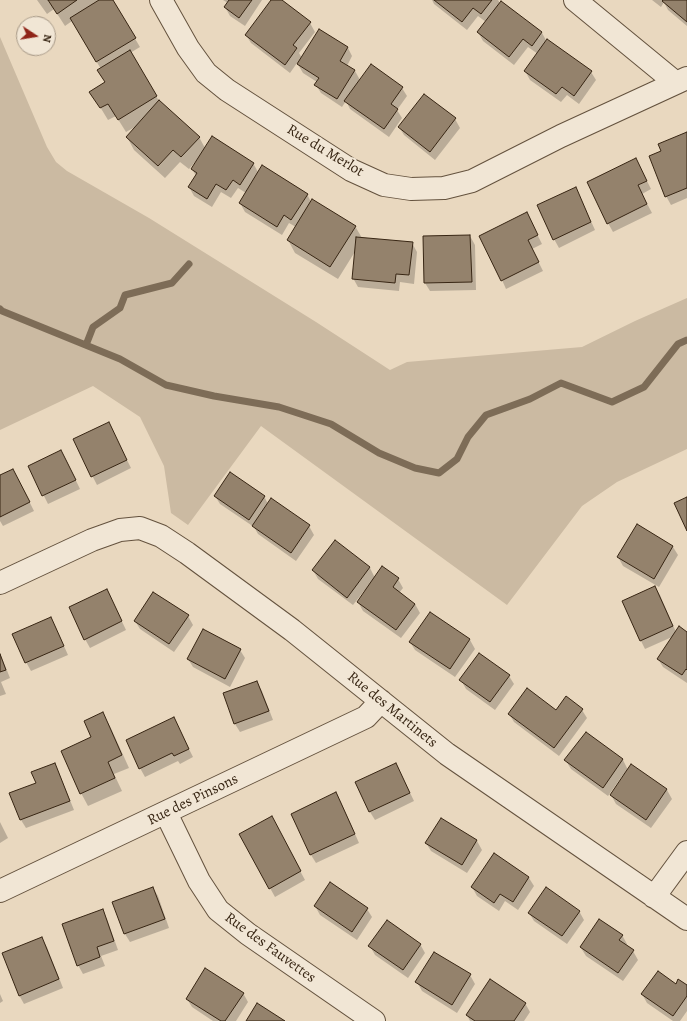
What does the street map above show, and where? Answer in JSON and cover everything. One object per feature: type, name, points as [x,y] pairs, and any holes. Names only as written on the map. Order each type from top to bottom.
[{"type":"street","name":"Rue du Merlot","points":[[161,0],[188,48],[206,73],[227,90],[351,170],[384,185],[411,189],[444,188],[472,181],[561,136],[681,80]]},
{"type":"street","points":[[575,0],[681,80]]},
{"type":"street","name":"Rue des Martinets","points":[[0,583],[92,540],[120,530],[140,528],[161,536],[187,553],[292,630],[447,754],[687,919]]},
{"type":"street","name":"Rue des Pinsons","points":[[0,891],[366,717],[381,701]]},
{"type":"street","name":"Rue des Fauvettes","points":[[166,813],[199,881],[218,910],[248,934],[374,1021]]},
{"type":"street","points":[[654,897],[687,852]]},
{"type":"shaded area","points":[[0,37],[47,147],[56,162],[67,171],[149,218],[390,370],[407,362],[582,347],[687,298],[687,449],[617,482],[582,506],[507,605],[261,426],[188,525],[171,513],[164,466],[140,417],[93,386],[0,430]]},
{"type":"building","points":[[48,0],[77,0],[57,14]]},
{"type":"building","points":[[99,0],[113,0],[136,38],[96,62],[70,18]]},
{"type":"building","points":[[229,0],[252,0],[239,18],[224,7]]},
{"type":"building","points":[[271,0],[282,0],[311,22],[293,45],[297,48],[285,65],[245,35]]},
{"type":"building","points":[[434,0],[492,0],[481,14],[473,8],[462,22]]},
{"type":"building","points":[[687,0],[687,22],[662,1]]},
{"type":"building","points":[[501,1],[542,32],[532,46],[523,39],[509,57],[477,32]]},
{"type":"building","points":[[319,29],[348,47],[340,61],[355,70],[337,99],[314,85],[319,78],[297,64]]},
{"type":"building","points":[[547,39],[592,71],[574,96],[562,87],[556,94],[524,71]]},
{"type":"building","points":[[130,50],[157,96],[118,120],[108,104],[100,108],[89,92],[105,82],[97,70]]},
{"type":"building","points":[[371,64],[403,87],[391,104],[398,109],[384,129],[344,101]]},
{"type":"building","points":[[424,94],[456,118],[430,152],[398,127]]},
{"type":"building","points":[[159,100],[200,137],[181,157],[173,150],[158,166],[126,137]]},
{"type":"building","points":[[687,132],[687,188],[665,197],[649,156],[661,151],[658,144]]},
{"type":"building","points":[[212,136],[254,163],[240,185],[233,180],[226,190],[216,184],[207,199],[188,187],[197,173],[191,169]]},
{"type":"building","points":[[636,158],[647,181],[638,185],[647,204],[607,224],[587,182]]},
{"type":"building","points":[[262,165],[308,194],[291,220],[284,215],[277,227],[239,203]]},
{"type":"building","points":[[576,187],[591,222],[553,240],[537,205]]},
{"type":"building","points":[[312,199],[356,226],[330,267],[287,240]]},
{"type":"building","points":[[527,212],[538,235],[528,240],[539,262],[501,281],[479,236]]},
{"type":"building","points":[[470,235],[472,282],[424,283],[423,236]]},
{"type":"building","points":[[356,237],[413,242],[409,275],[396,274],[395,283],[352,279]]},
{"type":"building","points":[[109,422],[127,460],[91,477],[73,439]]},
{"type":"building","points":[[61,450],[76,480],[42,496],[28,466]]},
{"type":"building","points":[[13,469],[30,502],[0,517],[0,475]]},
{"type":"building","points":[[230,472],[265,496],[249,520],[214,496]]},
{"type":"building","points":[[687,497],[687,531],[674,503]]},
{"type":"building","points":[[271,498],[310,525],[291,553],[252,526]]},
{"type":"building","points":[[637,524],[673,546],[654,579],[617,557]]},
{"type":"building","points":[[335,540],[370,567],[347,598],[312,570]]},
{"type":"building","points":[[382,566],[399,578],[393,587],[415,604],[396,630],[357,602]]},
{"type":"building","points":[[655,586],[673,626],[640,641],[622,601]]},
{"type":"building","points":[[107,589],[122,621],[84,640],[69,607]]},
{"type":"building","points":[[153,592],[189,615],[169,644],[134,621]]},
{"type":"building","points":[[430,612],[470,639],[450,669],[409,642]]},
{"type":"building","points":[[51,617],[64,646],[25,663],[12,634]]},
{"type":"building","points":[[679,626],[687,632],[687,670],[686,669],[682,675],[657,659]]},
{"type":"building","points":[[203,629],[241,649],[225,679],[187,659]]},
{"type":"building","points":[[479,653],[510,675],[490,702],[459,680]]},
{"type":"building","points":[[0,654],[6,670],[0,672]]},
{"type":"building","points":[[257,681],[269,711],[234,724],[223,693]]},
{"type":"building","points":[[527,688],[556,710],[566,696],[583,709],[554,748],[508,714]]},
{"type":"building","points":[[103,712],[122,755],[108,762],[115,778],[80,794],[61,751],[91,737],[84,721]]},
{"type":"building","points":[[174,717],[189,749],[174,756],[172,753],[139,769],[126,740]]},
{"type":"building","points":[[586,732],[623,759],[603,788],[564,760]]},
{"type":"building","points":[[55,763],[70,801],[20,820],[9,793],[36,783],[31,772]]},
{"type":"building","points":[[396,763],[410,793],[369,812],[355,782]]},
{"type":"building","points":[[631,764],[667,789],[646,820],[610,795]]},
{"type":"building","points":[[336,792],[355,834],[310,855],[291,814]]},
{"type":"building","points":[[272,816],[301,871],[269,889],[239,834]]},
{"type":"building","points":[[441,818],[477,840],[462,865],[425,843]]},
{"type":"building","points":[[494,853],[529,877],[513,902],[500,894],[494,903],[471,887]]},
{"type":"building","points":[[330,882],[368,908],[352,932],[314,906]]},
{"type":"building","points":[[153,887],[165,919],[124,934],[112,902]]},
{"type":"building","points":[[546,887],[580,911],[562,936],[528,913]]},
{"type":"building","points":[[103,909],[114,941],[97,947],[100,957],[77,966],[62,924]]},
{"type":"building","points":[[599,919],[623,935],[619,940],[634,950],[618,973],[580,947]]},
{"type":"building","points":[[387,920],[421,944],[403,970],[368,946]]},
{"type":"building","points":[[42,937],[59,979],[19,996],[2,953]]},
{"type":"building","points":[[434,952],[471,974],[452,1005],[415,982]]},
{"type":"building","points":[[205,968],[244,993],[225,1021],[221,1021],[186,999]]},
{"type":"building","points":[[658,971],[676,984],[678,979],[687,985],[687,996],[673,1016],[641,994]]},
{"type":"building","points":[[490,979],[526,1003],[514,1021],[475,1021],[466,1015]]},
{"type":"building","points":[[257,1003],[285,1021],[246,1021]]},
{"type":"waterway","points":[[86,345],[93,327],[120,308],[125,295],[172,283],[189,264]]},
{"type":"waterway","points":[[0,309],[120,359],[166,385],[214,396],[279,407],[331,424],[379,453],[415,468],[439,473],[457,459],[468,437],[486,415],[530,399],[561,383],[612,402],[644,387],[678,344],[687,340]]}]
